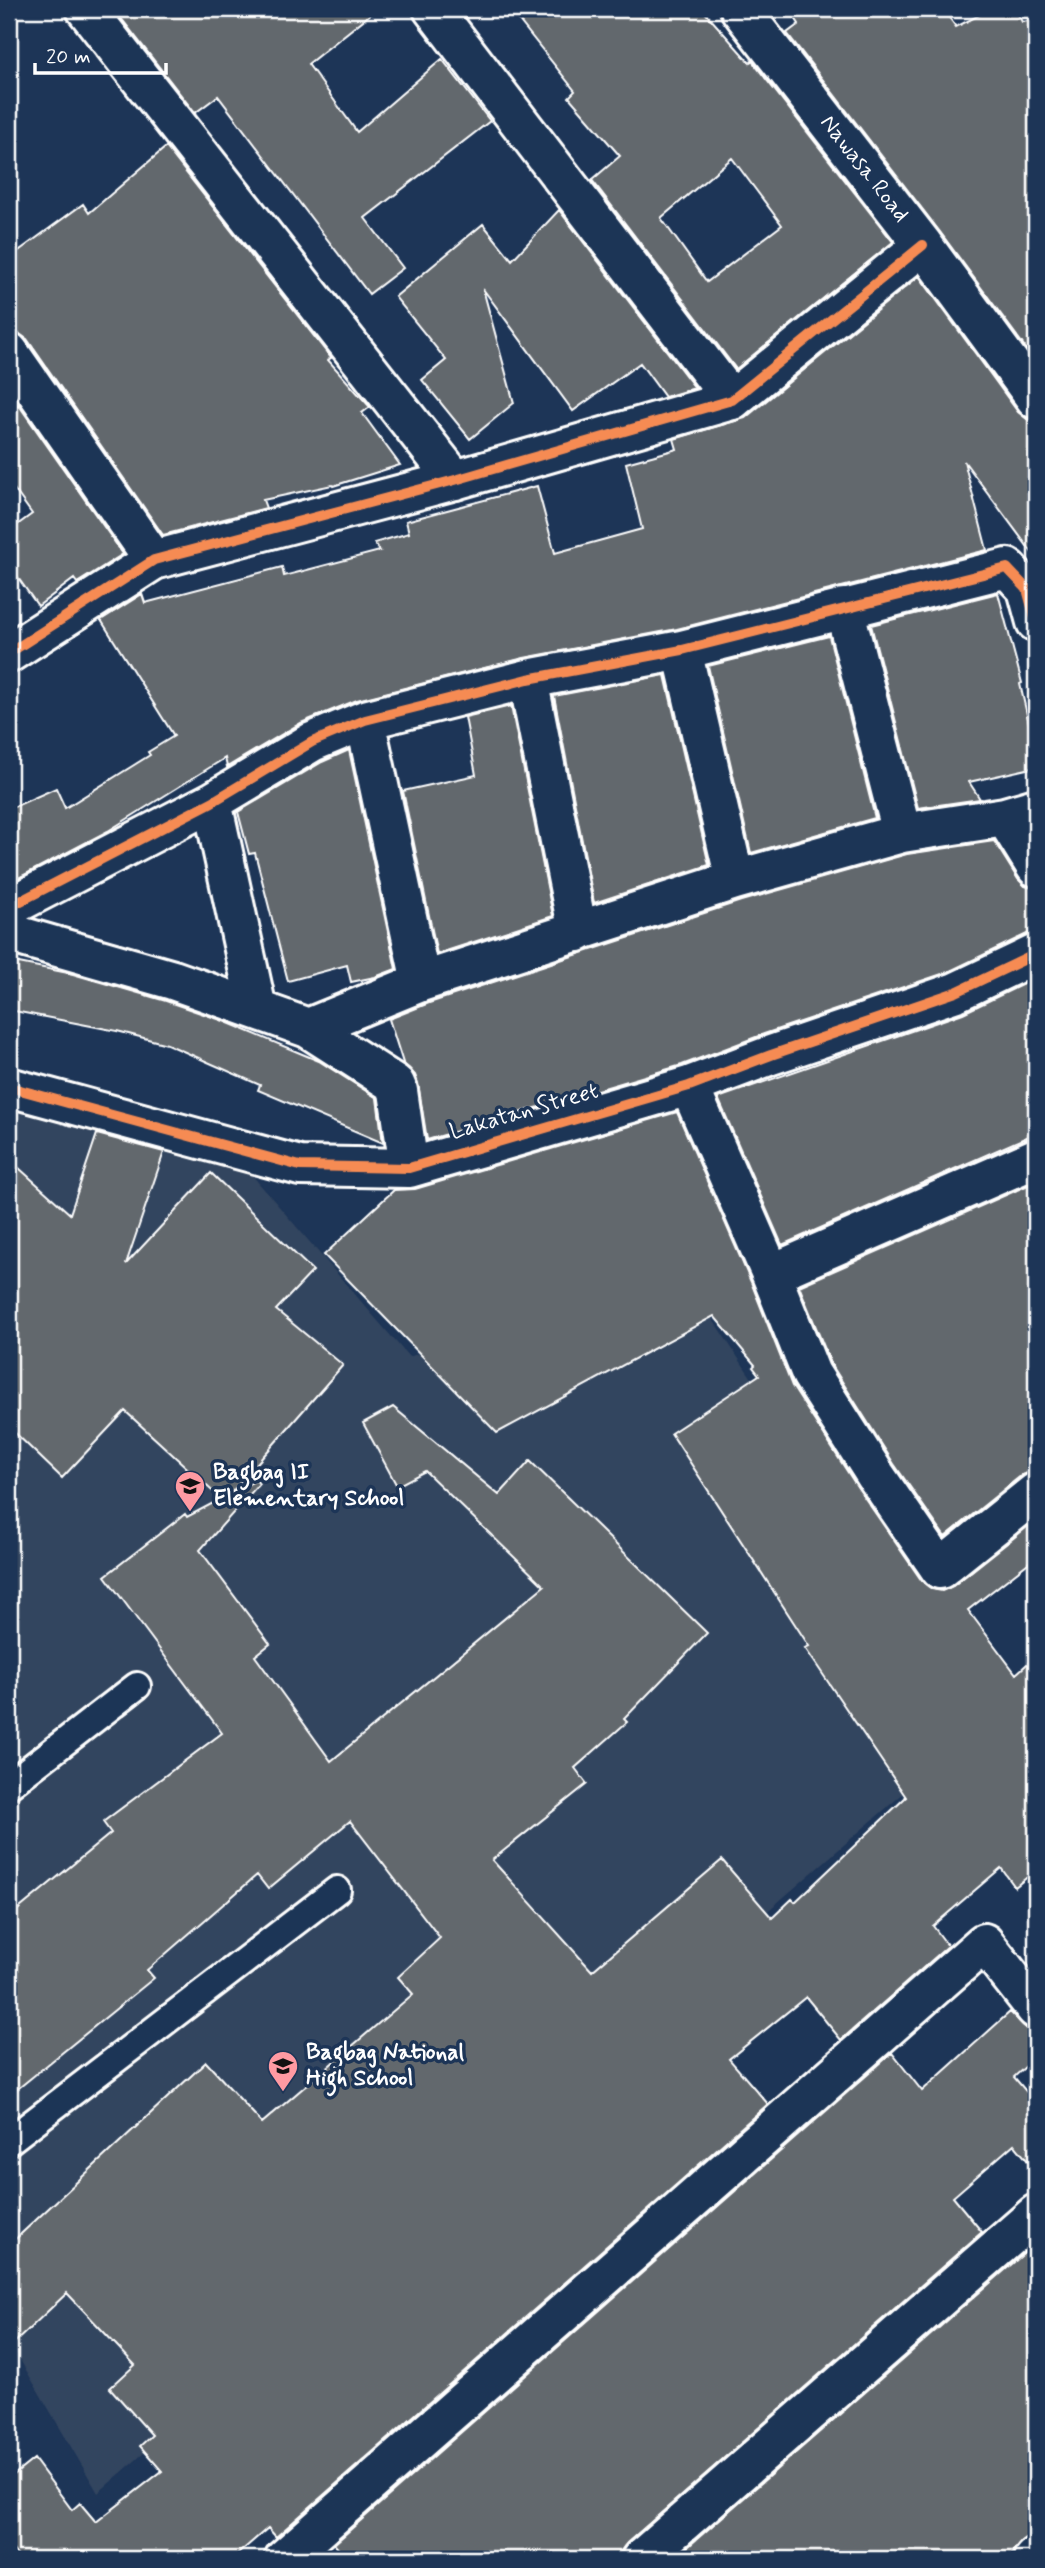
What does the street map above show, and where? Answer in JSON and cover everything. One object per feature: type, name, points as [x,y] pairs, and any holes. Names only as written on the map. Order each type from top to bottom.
[{"type":"street","points":[[86,9],[454,480]]},
{"type":"street","points":[[432,9],[732,400]]},
{"type":"street","name":"Nawasa Road","points":[[740,9],[923,245],[1036,399]]},
{"type":"street","points":[[9,653],[155,560],[454,480],[732,400],[923,245]]},
{"type":"street","points":[[9,352],[155,560]]},
{"type":"street","points":[[9,907],[212,802],[312,742],[365,720],[528,679],[682,650],[1007,568],[1027,589],[1036,622]]},
{"type":"street","points":[[844,608],[902,833]]},
{"type":"street","points":[[682,650],[735,880]]},
{"type":"street","points":[[528,679],[579,932]]},
{"type":"street","points":[[365,720],[421,982]]},
{"type":"street","points":[[212,802],[257,1009]]},
{"type":"street","points":[[308,1028],[421,982],[735,880],[902,833],[1021,813],[1036,867]]},
{"type":"street","points":[[9,933],[173,980],[308,1028],[395,1084],[409,1168]]},
{"type":"street","name":"Lakatan Street","points":[[9,1087],[300,1166],[409,1168],[690,1086],[771,1055],[956,992],[1036,954]]},
{"type":"street","points":[[690,1086],[811,1374],[940,1569],[1036,1492]]},
{"type":"street","points":[[771,1274],[1036,1158]]},
{"type":"street","points":[[284,2559],[984,1943],[1036,2009]]},
{"type":"street","points":[[641,2559],[1036,2214]]},
{"type":"lane","points":[[9,1785],[137,1686]]},
{"type":"lane","points":[[9,2141],[337,1890]]},
{"type":"shaded area","name":"Bagbag National High School","points":[[9,1107],[245,1167],[409,1357],[672,1258],[982,1725],[98,2493],[9,2341]]},
{"type":"building","points":[[114,9],[377,9],[308,64],[357,132],[442,59],[490,121],[365,218],[403,268],[369,294],[218,96],[195,113]]},
{"type":"building","points":[[510,9],[702,9],[750,63],[752,61],[893,242],[736,369],[592,180],[620,156],[569,97],[575,91]],"holes":[[[732,158],[782,225],[707,282],[661,218]]]},
{"type":"building","points":[[789,9],[943,9],[956,27],[991,9],[1015,9],[1022,22],[1036,20],[1036,362],[787,33],[799,24]]},
{"type":"building","points":[[166,147],[331,358],[328,360],[370,407],[362,413],[400,465],[333,486],[263,500],[266,508],[163,535],[27,339],[9,328],[9,258],[83,204],[89,213]]},
{"type":"building","points":[[559,210],[695,388],[665,397],[640,363],[573,411],[483,289],[514,403],[470,439],[422,380],[446,360],[395,297],[483,224],[512,260]]},
{"type":"building","points":[[919,276],[1018,412],[1027,419],[1036,421],[1036,558],[964,461],[987,550],[677,629],[524,658],[357,700],[301,723],[227,767],[225,758],[108,831],[9,883],[9,809],[56,788],[65,808],[150,755],[148,752],[174,736],[101,620],[142,594],[145,603],[282,567],[284,576],[380,551],[374,543],[409,533],[406,521],[537,486],[555,553],[642,529],[626,463],[677,449],[674,439],[745,418]]},
{"type":"building","points":[[18,404],[123,554],[77,583],[74,579],[38,606],[9,565],[9,531],[32,514],[9,482],[9,411]]},
{"type":"building","points":[[998,593],[1022,683],[1020,684],[1036,754],[1036,767],[969,782],[980,799],[918,808],[871,625]]},
{"type":"building","points":[[829,636],[875,818],[751,853],[708,666]]},
{"type":"building","points":[[665,675],[709,865],[594,903],[554,696]]},
{"type":"building","points":[[511,706],[553,916],[437,954],[403,791],[476,775],[465,717]]},
{"type":"building","points":[[349,750],[396,969],[351,982],[347,965],[288,981],[255,853],[249,854],[238,812],[322,762]]},
{"type":"building","points":[[994,841],[1018,879],[1025,886],[1033,888],[1036,893],[1036,932],[948,972],[764,1034],[682,1065],[427,1140],[418,1083],[415,1075],[403,1063],[389,1019],[429,1003],[741,901],[907,854]]},
{"type":"building","points":[[9,961],[73,974],[166,1001],[221,1020],[319,1061],[377,1098],[383,1143],[258,1090],[260,1085],[167,1044],[117,1031],[9,1010]]},
{"type":"building","points":[[1036,978],[1036,1133],[782,1245],[718,1098],[963,1013]]},
{"type":"building","points":[[677,1112],[751,1282],[792,1386],[922,1581],[932,1589],[942,1591],[953,1586],[1036,1520],[1036,1557],[968,1610],[1016,1674],[1036,1656],[1036,1870],[1015,1887],[1001,1868],[933,1926],[948,1946],[841,2040],[806,1997],[729,2059],[768,2104],[276,2537],[268,2528],[232,2559],[20,2559],[9,2545],[9,2479],[34,2459],[72,2510],[80,2503],[96,2522],[162,2471],[140,2446],[152,2435],[110,2388],[135,2365],[67,2293],[9,2348],[9,2245],[206,2062],[262,2123],[413,1994],[398,1977],[440,1938],[350,1821],[268,1889],[257,1875],[147,1970],[154,1978],[9,2096],[9,1917],[111,1833],[103,1822],[222,1733],[105,1576],[185,1514],[187,1517],[221,1499],[125,1411],[62,1478],[9,1427],[9,1159],[70,1214],[97,1134],[164,1152],[126,1264],[211,1173],[313,1271],[276,1310],[343,1365],[231,1493],[256,1480],[259,1484],[200,1550],[270,1644],[255,1656],[331,1761],[544,1586],[425,1471],[397,1486],[363,1423],[393,1407],[499,1495],[530,1461],[707,1633],[624,1719],[627,1722],[575,1768],[587,1784],[492,1860],[592,1971],[722,1860],[772,1918],[792,1899],[795,1902],[906,1797],[805,1648],[809,1646],[671,1433],[759,1375],[753,1367],[755,1365],[714,1316],[497,1433],[324,1255],[394,1190],[415,1189]]},
{"type":"building","points":[[1033,1183],[1036,1189],[1036,1471],[1022,1475],[945,1537],[894,1464],[831,1364],[799,1286]]},
{"type":"building","points":[[1010,2012],[1027,2029],[1036,2030],[1036,2057],[1014,2077],[1036,2103],[1036,2171],[1014,2144],[953,2197],[982,2232],[627,2543],[621,2551],[620,2559],[347,2559],[334,2544],[892,2053],[922,2091]]},
{"type":"building","points":[[1036,2243],[1036,2535],[1030,2535],[1021,2541],[1012,2553],[1012,2559],[674,2559]]},
{"type":"cycle path","points":[[9,653],[154,560],[455,480],[732,400],[923,245]]},
{"type":"cycle path","points":[[9,907],[212,802],[312,742],[365,720],[528,679],[682,650],[1007,568],[1027,589],[1036,622]]},
{"type":"cycle path","points":[[9,1087],[300,1166],[409,1168],[689,1086],[956,992],[1036,954]]},
{"type":"place","name":"Bagbag II Elementary School","points":[[190,1513]]},
{"type":"place","name":"Bagbag National High School","points":[[283,2093]]}]
